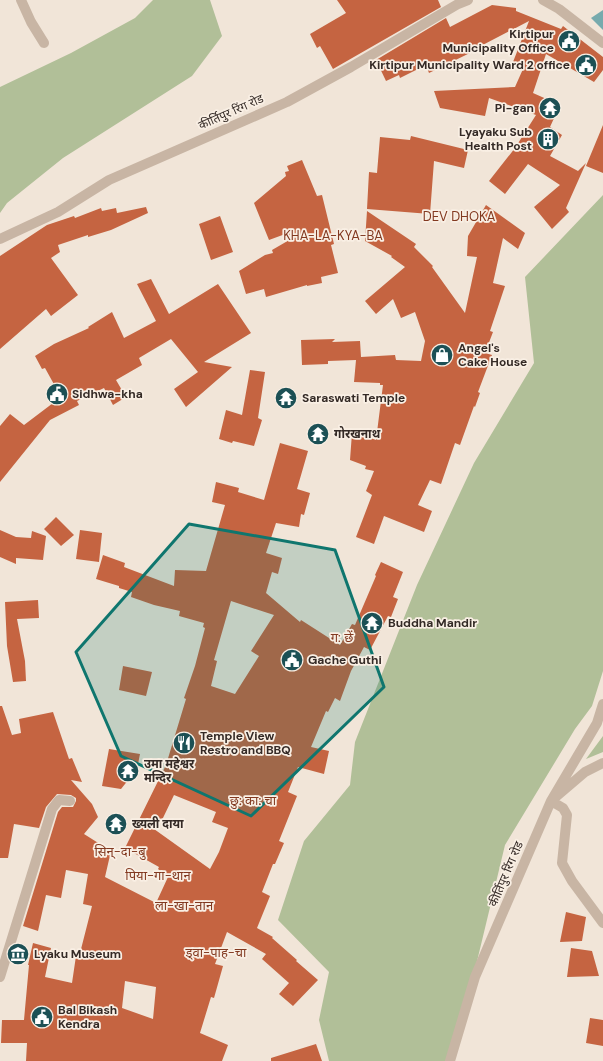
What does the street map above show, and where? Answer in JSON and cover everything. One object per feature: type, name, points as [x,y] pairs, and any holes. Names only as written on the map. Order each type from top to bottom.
[{"type":"street","points":[[21,0],[31,22],[44,43]]},
{"type":"street","name":"कीर्तिपुर रिंग रोड","points":[[0,239],[58,212],[109,180],[287,102],[351,67],[458,4],[468,0]]},
{"type":"street","points":[[543,0],[559,9],[603,43]]},
{"type":"street","name":"कीर्तिपुर रिंग रोड","points":[[450,1061],[475,978],[552,801],[596,723],[603,704]]},
{"type":"street","points":[[603,764],[585,772],[552,801],[563,808],[567,815],[562,863],[572,881],[599,908],[603,923]]},
{"type":"street","points":[[0,977],[52,809],[59,800],[70,801]]},
{"type":"highlighted area","points":[[189,524],[335,550],[384,687],[251,816],[121,756],[76,652]]},
{"type":"green space","points":[[153,0],[210,0],[222,36],[192,76],[63,158],[7,203],[0,213],[0,87],[71,53],[135,18]]},
{"type":"green space","points":[[603,195],[603,671],[592,706],[575,729],[505,845],[453,1061],[329,1061],[319,1020],[329,972],[278,920],[304,841],[350,785],[355,742],[417,585],[474,463],[534,363],[525,277]]},
{"type":"green space","points":[[603,736],[603,752],[586,759]]},
{"type":"water","points":[[603,10],[603,30],[591,18]]},
{"type":"building","points":[[337,0],[438,0],[441,7],[333,69],[320,46],[317,48],[310,34],[346,13]]},
{"type":"building","points":[[492,5],[516,8],[516,11],[561,29],[563,26],[603,57],[603,70],[594,82],[546,54],[533,93],[560,105],[550,127],[562,135],[550,156],[578,171],[586,163],[566,208],[569,212],[552,229],[534,207],[560,185],[528,164],[505,194],[489,181],[515,148],[536,115],[489,98],[485,116],[440,108],[434,91],[515,87],[523,69],[513,62],[529,21],[475,49],[476,50],[429,73],[426,65],[400,78],[399,75],[386,81],[376,60],[446,18],[450,27]]},
{"type":"building","points":[[603,125],[603,173],[586,166]]},
{"type":"building","points":[[411,136],[468,150],[464,168],[434,161],[430,214],[367,209],[369,172],[377,173],[380,137],[410,140]]},
{"type":"building","points":[[302,160],[317,196],[322,195],[334,244],[331,245],[338,273],[321,277],[322,283],[307,285],[266,297],[264,289],[246,294],[239,271],[265,255],[273,253],[272,250],[291,239],[288,233],[269,240],[254,203],[286,176],[285,172],[289,171],[287,166]]},
{"type":"building","points":[[486,205],[525,233],[518,249],[503,238],[493,283],[505,286],[490,331],[493,332],[485,353],[492,355],[478,392],[480,393],[460,445],[455,443],[441,484],[430,480],[418,505],[432,511],[424,532],[384,516],[374,544],[356,537],[372,495],[366,491],[374,471],[365,469],[366,466],[350,460],[352,433],[376,440],[383,385],[380,385],[380,383],[354,382],[356,360],[328,361],[328,364],[302,365],[301,340],[335,339],[332,342],[360,341],[361,357],[395,355],[396,360],[421,361],[425,341],[415,312],[401,318],[393,299],[376,314],[365,301],[405,267],[391,257],[392,256],[365,241],[367,211],[416,244],[414,247],[433,266],[432,267],[465,313],[477,257],[467,256],[468,236]]},
{"type":"building","points":[[146,207],[148,213],[111,230],[88,237],[88,235],[58,245],[60,252],[51,258],[78,295],[51,316],[46,309],[0,349],[0,256],[47,225],[74,216],[75,218],[101,208],[102,211],[116,208],[117,213]]},
{"type":"building","points":[[220,216],[233,252],[211,260],[199,224]]},
{"type":"building","points":[[151,279],[169,314],[218,284],[251,333],[204,362],[232,367],[186,407],[174,389],[198,372],[171,339],[139,358],[142,365],[116,380],[126,397],[113,405],[104,388],[77,401],[79,405],[50,420],[0,482],[0,426],[10,414],[24,425],[61,397],[45,368],[42,369],[35,356],[54,344],[89,328],[88,327],[112,312],[124,338],[156,321],[137,284]]},
{"type":"building","points":[[250,370],[265,372],[258,418],[262,420],[254,446],[233,441],[232,443],[219,439],[226,410],[242,415]]},
{"type":"building","points":[[280,443],[308,451],[297,489],[310,493],[304,515],[301,514],[299,527],[276,523],[266,553],[282,558],[278,574],[272,572],[266,593],[300,622],[301,620],[340,645],[352,624],[355,625],[381,562],[403,572],[393,597],[398,599],[391,617],[388,616],[370,650],[364,647],[351,671],[340,701],[335,698],[328,712],[326,711],[311,747],[329,751],[324,774],[298,767],[288,792],[297,796],[279,841],[284,843],[275,864],[273,864],[262,892],[270,896],[257,928],[273,937],[272,938],[297,960],[296,961],[318,980],[293,1006],[279,994],[289,983],[262,959],[266,954],[227,932],[215,964],[223,966],[214,998],[211,997],[200,1033],[228,1045],[222,1061],[26,1061],[27,1043],[1,1043],[2,1020],[24,1020],[28,965],[33,943],[51,948],[45,977],[72,983],[76,956],[79,957],[92,906],[83,904],[88,874],[66,870],[61,898],[46,895],[38,931],[23,926],[58,812],[62,807],[73,807],[76,798],[71,795],[57,794],[46,807],[39,828],[14,824],[8,858],[0,858],[0,706],[2,706],[12,735],[21,733],[19,719],[53,712],[69,759],[72,758],[82,782],[71,780],[92,804],[98,817],[84,834],[111,851],[105,877],[156,903],[168,877],[158,869],[159,867],[125,848],[166,765],[205,628],[203,627],[204,623],[179,616],[180,611],[154,605],[131,597],[132,592],[119,588],[119,586],[96,579],[103,555],[125,563],[124,567],[174,586],[175,570],[206,571],[225,505],[212,502],[216,482],[239,488],[238,492],[264,500]],"holes":[[[231,601],[274,615],[251,651],[259,656],[235,694],[211,686],[217,661],[214,660]],[[174,795],[216,812],[212,822],[228,828],[219,852],[210,869],[154,829],[162,820]],[[125,981],[156,987],[153,1019],[122,1008]]]},
{"type":"building","points":[[56,517],[74,535],[61,546],[44,529]]},
{"type":"building","points":[[0,530],[16,537],[31,538],[32,531],[46,536],[43,560],[16,558],[16,564],[0,557]]},
{"type":"building","points":[[80,530],[102,533],[99,562],[76,559]]},
{"type":"building","points":[[38,600],[39,618],[17,619],[25,661],[26,681],[13,682],[7,646],[5,602]]},
{"type":"building","points":[[123,666],[152,672],[146,696],[119,690]]},
{"type":"building","points":[[109,749],[140,754],[137,769],[121,789],[102,786]]},
{"type":"building","points":[[566,912],[586,917],[582,941],[560,942]]},
{"type":"building","points":[[571,948],[592,951],[599,976],[567,977]]},
{"type":"building","points":[[590,1018],[603,1020],[603,1046],[586,1043]]},
{"type":"building","points":[[316,1044],[322,1061],[271,1061],[271,1058]]},
{"type":"place","name":"Kirtipur Municipality Office","points":[[569,41]]},
{"type":"place","name":"Kirtipur Municipality Ward 2 office","points":[[586,65]]},
{"type":"place","name":"Pi-gan","points":[[550,108]]},
{"type":"place","name":"Lyayaku Sub Health Post","points":[[548,139]]},
{"type":"place","name":"Angel's Cake House","points":[[442,355]]},
{"type":"place","name":"Sidhwa-kha","points":[[57,394]]},
{"type":"place","name":"Saraswati Temple","points":[[286,398]]},
{"type":"place","name":"गोरखनाथ","points":[[318,434]]},
{"type":"place","name":"Buddha Mandir","points":[[372,623]]},
{"type":"place","name":"Gache Guthi","points":[[292,660]]},
{"type":"place","name":"Temple View Restro and BBQ","points":[[184,743]]},
{"type":"place","name":"उमा महेश्वर मन्दिर","points":[[128,771]]},
{"type":"place","name":"ख्यली दाया","points":[[116,824]]},
{"type":"place","name":"Lyaku Museum","points":[[18,954]]},
{"type":"place","name":"Bal Bikash Kendra","points":[[42,1017]]},
{"type":"district","name":"DEV DHOKA","points":[[459,216]]},
{"type":"district","name":"KHA-LA-KYA-BA","points":[[333,235]]},
{"type":"district","name":"ग: छें","points":[[342,637]]},
{"type":"district","name":"छु: का: चा","points":[[253,800]]},
{"type":"district","name":"सिन्-दा-बु","points":[[120,851]]},
{"type":"district","name":"पिया-गा-थान","points":[[158,875]]},
{"type":"district","name":"ला-खा-तान","points":[[184,905]]},
{"type":"district","name":"ड्वा-पाह-चा","points":[[216,952]]}]
